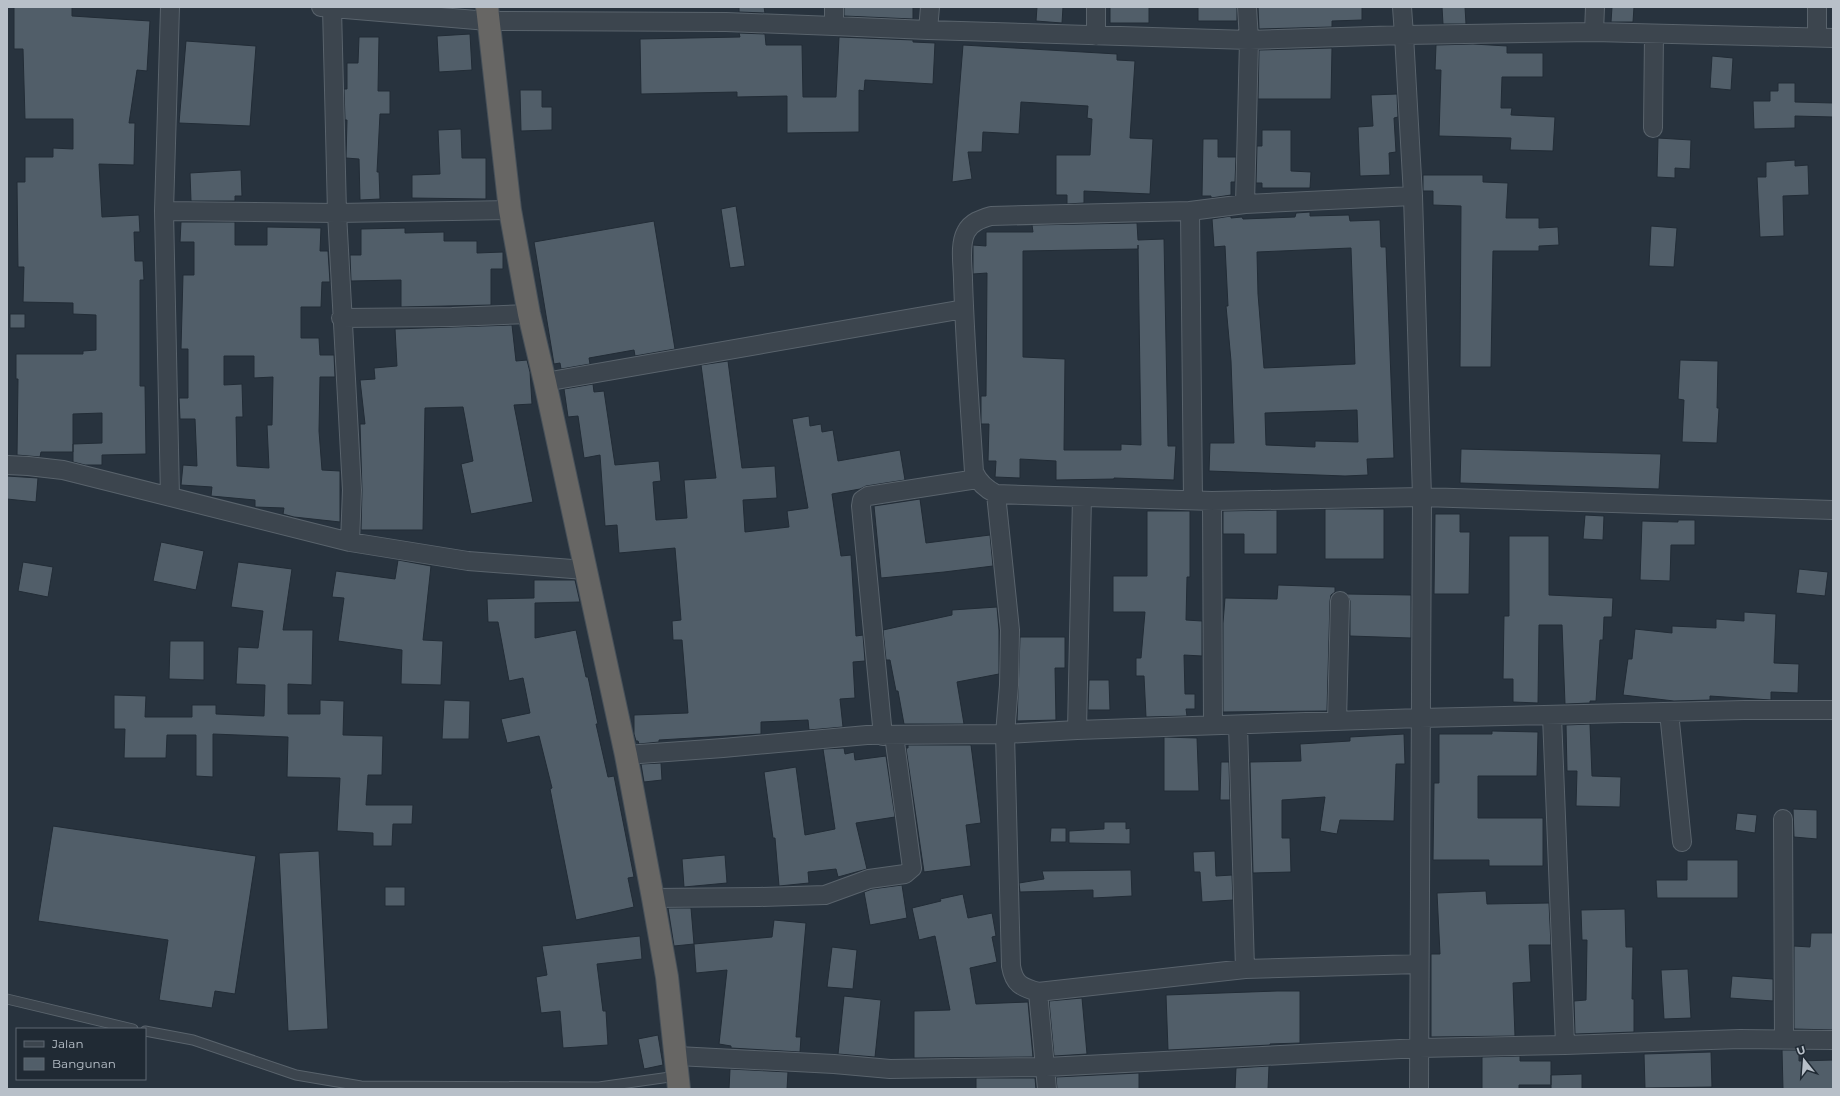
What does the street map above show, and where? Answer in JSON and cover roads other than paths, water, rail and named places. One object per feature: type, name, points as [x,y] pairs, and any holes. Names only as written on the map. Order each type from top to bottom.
[{"type":"highway","points":[[488,14],[510,210],[529,314],[626,755],[667,977],[678,1073]]},
{"type":"street","points":[[170,7],[164,211],[170,497]]},
{"type":"street","points":[[834,7],[834,26]]},
{"type":"street","points":[[928,30],[930,7]]},
{"type":"street","points":[[1096,7],[1096,36]]},
{"type":"street","points":[[1245,204],[1249,40],[1247,7]]},
{"type":"street","points":[[1402,7],[1413,196],[1422,497],[1419,1089]]},
{"type":"street","points":[[1594,32],[1595,7]]},
{"type":"street","points":[[350,542],[352,490],[341,318],[326,8],[488,14],[726,15],[834,26],[1249,40],[1404,35],[1594,32],[1825,38],[1817,7]]},
{"type":"street","points":[[1653,128],[1654,34]]},
{"type":"street","points":[[1413,196],[1245,204],[1190,211],[991,216],[972,224],[966,233],[963,246],[964,309],[974,472],[977,479],[986,489],[996,494],[1212,501],[1422,497],[1833,510]]},
{"type":"street","points":[[164,211],[336,213],[510,210]]},
{"type":"street","points":[[1190,211],[1193,500]]},
{"type":"street","points":[[545,382],[964,309]]},
{"type":"street","points":[[341,318],[452,317],[529,314]]},
{"type":"street","points":[[7,465],[63,470],[350,542],[468,561],[585,570]]},
{"type":"street","points":[[653,898],[759,898],[825,895],[869,879],[904,874],[912,868],[889,736],[862,514],[862,500],[868,496],[977,479]]},
{"type":"street","points":[[996,494],[1010,630],[1009,685],[1005,734],[1011,966],[1013,976],[1020,985],[1038,992],[1245,969],[1419,964]]},
{"type":"street","points":[[1077,730],[1082,497]]},
{"type":"street","points":[[1212,501],[1213,724]]},
{"type":"street","points":[[1337,721],[1340,601]]},
{"type":"street","points":[[626,755],[866,735],[1005,734],[1213,724],[1238,725],[1420,718],[1833,710]]},
{"type":"street","points":[[1669,712],[1682,842]]},
{"type":"street","points":[[1552,716],[1565,1045]]},
{"type":"street","points":[[1238,725],[1245,969]]},
{"type":"street","points":[[1783,819],[1784,1039]]},
{"type":"street","points":[[1038,992],[1047,1089]]},
{"type":"street","points":[[678,1073],[834,1064],[890,1069],[1046,1067],[1420,1048],[1784,1039],[1833,1040]]},
{"type":"lane","points":[[7,999],[130,1028]]},
{"type":"lane","points":[[146,1031],[193,1040],[296,1075],[361,1086],[599,1087],[678,1073]]}]
